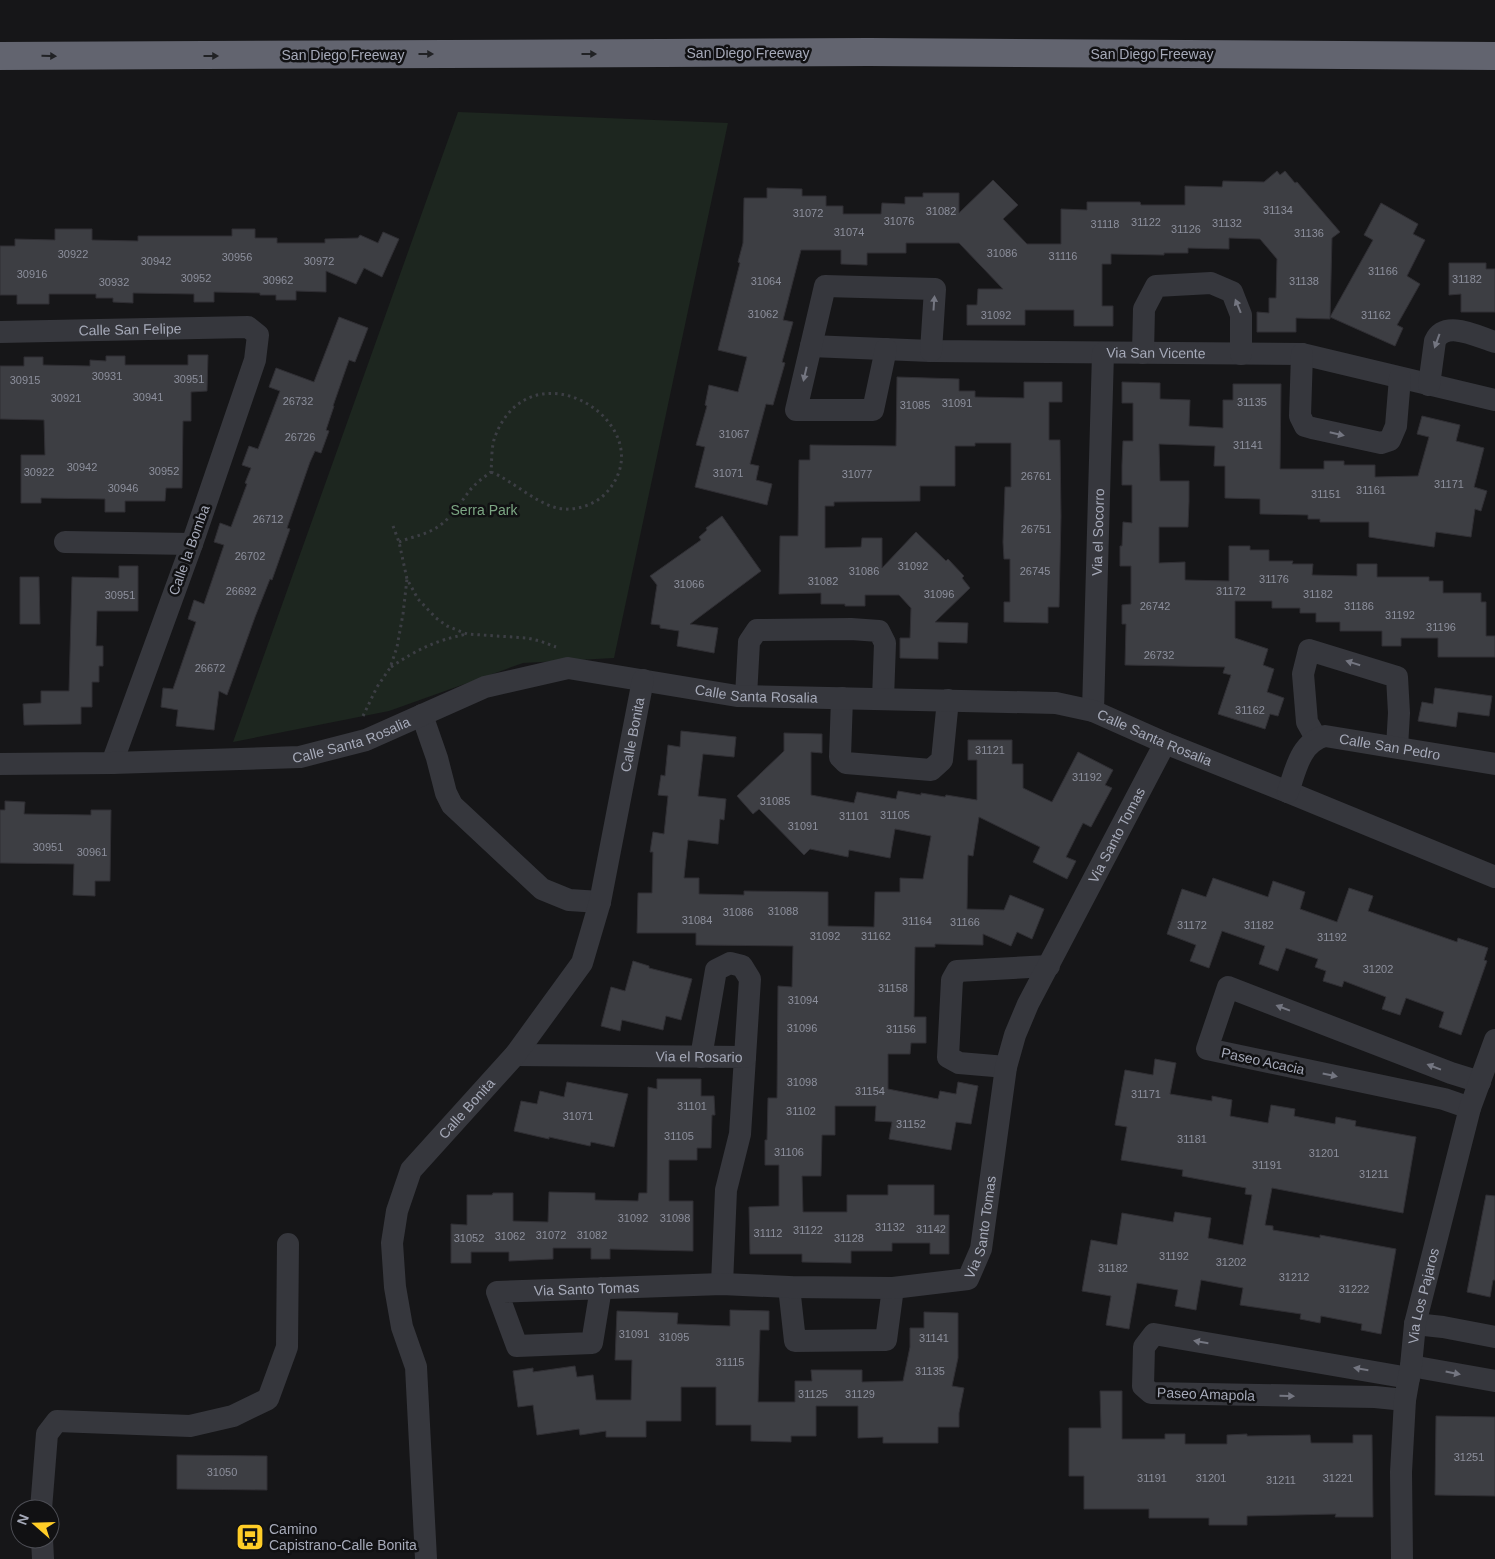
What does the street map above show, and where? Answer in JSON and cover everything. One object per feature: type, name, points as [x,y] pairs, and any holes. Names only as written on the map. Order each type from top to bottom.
[{"type":"highway","name":"San Diego Freeway","points":[[0,56],[879,52],[1495,56]]},
{"type":"street","points":[[1142,353],[1144,309],[1156,286],[1211,284],[1232,292],[1242,315],[1241,354]]},
{"type":"street","points":[[886,349],[872,410],[796,410],[825,286],[935,288],[931,351]]},
{"type":"street","name":"Calle San Felipe","points":[[0,332],[248,327],[258,335]]},
{"type":"street","points":[[1429,385],[1435,341],[1442,332],[1455,330],[1495,342]]},
{"type":"street","name":"Calle la Bomba","points":[[112,763],[192,544],[255,360],[258,335]]},
{"type":"street","name":"Via San Vicente","points":[[811,346],[931,351],[1302,354],[1495,400]]},
{"type":"street","name":"Via el Socorro","points":[[1093,711],[1103,353]]},
{"type":"street","points":[[1302,354],[1300,416],[1305,426],[1312,428],[1381,443],[1390,440],[1396,426],[1400,378]]},
{"type":"street","points":[[65,542],[192,544]]},
{"type":"street","points":[[746,696],[749,642],[757,630],[851,629],[879,630],[885,643],[883,699]]},
{"type":"street","points":[[1288,792],[1303,751],[1316,738],[1307,722],[1303,674],[1309,650],[1397,677],[1399,713],[1397,747]]},
{"type":"street","name":"Calle Santa Rosalia","points":[[0,764],[112,763],[300,757],[366,740],[485,687],[568,668],[746,696],[1056,703],[1093,711],[1165,743],[1495,877]]},
{"type":"street","name":"Calle Bonita","points":[[426,1559],[416,1367],[402,1326],[392,1243],[397,1211],[411,1170],[515,1055],[582,963],[600,902],[643,680]]},
{"type":"street","points":[[842,698],[840,757],[846,763],[931,770],[942,760],[948,700]]},
{"type":"street","points":[[422,715],[437,758],[446,793],[452,805],[542,889],[569,900],[600,902]]},
{"type":"street","name":"Calle San Pedro","points":[[1316,738],[1325,736],[1495,764]]},
{"type":"street","name":"Via Santo Tomas","points":[[601,1288],[592,1343],[517,1346],[497,1292],[601,1288],[722,1284],[893,1288],[968,1279],[981,1249],[1006,1067],[1015,1035],[1028,1004],[1165,743]]},
{"type":"street","points":[[700,1057],[716,970],[730,963],[742,966],[750,979],[744,1057]]},
{"type":"street","points":[[1006,1067],[959,1063],[948,1057],[952,980],[957,971],[1049,966]]},
{"type":"street","name":"Paseo Acacia","points":[[1470,1108],[1444,1099],[1207,1049],[1228,987],[1450,1074],[1480,1082]]},
{"type":"street","name":"Via Los Pajaros","points":[[1402,1559],[1401,1472],[1415,1324],[1470,1108],[1495,1043]]},
{"type":"street","name":"Via el Rosario","points":[[515,1055],[744,1057],[740,1134],[726,1190],[722,1284]]},
{"type":"street","points":[[42,1499],[47,1434],[57,1421],[190,1426],[233,1416],[268,1399],[287,1347],[288,1244]]},
{"type":"street","points":[[788,1287],[795,1341],[886,1340],[893,1288]]},
{"type":"street","points":[[1415,1324],[1443,1327],[1495,1337]]},
{"type":"street","name":"Paseo Amapola","points":[[1154,1334],[1409,1381],[1375,1398],[1151,1393],[1143,1386],[1144,1347],[1154,1334]]},
{"type":"street","points":[[1409,1381],[1495,1381]]},
{"type":"path","points":[[400,542],[438,527],[448,518],[471,489],[490,472],[496,435],[503,422],[524,400],[540,394],[554,393],[572,397],[598,410],[608,420],[620,445],[619,469],[607,492],[600,499],[589,505],[576,508],[557,508],[534,497],[506,478],[490,472]]},
{"type":"path","points":[[350,744],[377,687],[390,668],[401,631],[407,579],[400,542],[393,526]]},
{"type":"path","points":[[407,579],[426,609],[447,626],[467,634],[540,641],[559,648],[582,671]]},
{"type":"path","points":[[390,668],[431,643],[467,634]]},
{"type":"green space","name":"Serra Park","points":[[458,112],[728,123],[614,658],[523,663],[389,711],[233,742]]},
{"type":"building","points":[[1277,171],[1280,175],[1285,171],[1295,183],[1297,182],[1340,232],[1332,238],[1330,319],[1296,318],[1296,332],[1257,332],[1257,312],[1269,313],[1269,298],[1276,298],[1277,259],[1260,239],[1229,238],[1229,249],[1188,248],[1188,253],[1164,253],[1164,255],[1111,254],[1111,264],[1102,264],[1102,306],[1113,306],[1113,326],[1074,326],[1074,310],[1025,310],[1025,325],[967,325],[967,305],[977,305],[978,289],[1003,289],[959,243],[906,243],[906,253],[867,253],[867,265],[841,264],[841,250],[801,250],[783,320],[793,322],[782,362],[785,363],[773,405],[766,404],[750,464],[759,466],[756,480],[772,484],[767,505],[695,487],[705,447],[696,445],[707,406],[705,405],[709,385],[738,392],[747,357],[718,350],[740,263],[738,262],[743,243],[744,198],[767,198],[767,188],[802,189],[802,196],[826,196],[826,206],[843,206],[843,214],[881,214],[882,203],[905,204],[905,197],[923,197],[923,193],[959,193],[959,213],[993,180],[1018,205],[1003,219],[1027,244],[1061,244],[1061,209],[1087,210],[1087,202],[1140,202],[1141,205],[1185,205],[1185,186],[1222,187],[1223,181],[1264,182]]},
{"type":"building","points":[[1381,203],[1418,224],[1413,234],[1425,240],[1407,276],[1420,284],[1397,325],[1403,328],[1395,346],[1330,317],[1373,240],[1364,235]]},
{"type":"building","points":[[55,229],[92,229],[92,240],[138,241],[138,236],[232,236],[232,229],[255,229],[255,238],[277,238],[277,243],[325,243],[325,239],[358,238],[360,235],[378,243],[383,232],[399,239],[382,277],[364,268],[356,284],[326,271],[326,292],[296,291],[296,300],[276,300],[276,295],[260,295],[260,293],[214,292],[214,302],[194,302],[194,294],[133,293],[133,303],[113,302],[113,298],[96,298],[96,294],[49,294],[49,304],[17,304],[17,295],[0,295],[0,246],[15,246],[15,239],[55,240]]},
{"type":"building","points":[[1449,263],[1486,263],[1486,269],[1495,269],[1495,312],[1461,312],[1461,294],[1449,295]]},
{"type":"building","points":[[339,317],[368,328],[355,362],[349,360],[333,406],[326,430],[329,431],[321,453],[315,451],[310,462],[287,528],[290,529],[272,580],[270,579],[255,617],[227,695],[219,691],[214,730],[176,726],[178,710],[161,707],[163,688],[173,689],[196,622],[188,619],[194,600],[204,604],[224,545],[214,542],[220,523],[231,527],[251,468],[242,465],[249,446],[258,449],[280,391],[269,387],[276,368],[314,382]]},
{"type":"building","points":[[188,355],[208,355],[207,391],[191,392],[191,421],[183,421],[182,488],[166,488],[165,501],[125,501],[125,512],[105,512],[105,499],[41,498],[41,503],[21,503],[21,455],[45,455],[44,420],[0,419],[0,366],[24,366],[24,357],[43,357],[43,365],[90,366],[90,360],[106,361],[106,356],[125,356],[125,365],[188,365]]},
{"type":"building","points":[[897,377],[959,379],[959,391],[975,391],[975,397],[1024,398],[1024,382],[1062,382],[1062,402],[1049,402],[1049,440],[1060,440],[1061,516],[1059,607],[1048,607],[1048,623],[1004,622],[1004,602],[1010,602],[1010,559],[1004,559],[1003,542],[1005,487],[1011,487],[1011,443],[975,443],[975,446],[955,446],[955,486],[920,486],[920,501],[834,502],[834,506],[825,506],[825,548],[861,547],[862,538],[882,538],[882,568],[916,532],[946,561],[948,559],[964,576],[962,578],[970,588],[935,622],[968,623],[967,643],[938,642],[938,659],[900,658],[900,638],[910,638],[911,608],[899,595],[865,595],[865,606],[845,606],[845,604],[821,604],[821,593],[779,594],[780,536],[798,536],[799,460],[810,460],[810,445],[896,446]]},
{"type":"building","points":[[1122,382],[1160,383],[1160,399],[1190,400],[1189,426],[1223,428],[1223,400],[1233,400],[1233,384],[1281,384],[1280,469],[1324,469],[1324,461],[1344,461],[1344,465],[1375,465],[1375,477],[1418,476],[1429,437],[1417,434],[1422,416],[1460,425],[1456,441],[1484,448],[1474,487],[1487,491],[1481,511],[1475,509],[1471,537],[1436,532],[1434,547],[1369,537],[1369,522],[1320,522],[1320,519],[1308,519],[1308,515],[1260,514],[1260,499],[1225,498],[1225,466],[1214,466],[1215,446],[1159,444],[1160,481],[1189,481],[1189,502],[1188,527],[1159,527],[1159,563],[1185,562],[1185,580],[1229,581],[1229,546],[1250,546],[1250,550],[1269,550],[1269,561],[1293,561],[1292,564],[1313,564],[1312,575],[1357,576],[1357,564],[1377,564],[1377,577],[1429,577],[1429,581],[1443,581],[1443,593],[1481,593],[1481,602],[1486,602],[1486,636],[1495,636],[1495,657],[1438,657],[1438,638],[1401,638],[1401,646],[1382,646],[1382,631],[1340,631],[1340,622],[1316,622],[1316,613],[1300,613],[1300,608],[1272,608],[1272,601],[1235,601],[1235,638],[1268,649],[1263,665],[1274,669],[1267,692],[1284,698],[1278,716],[1270,714],[1265,729],[1218,714],[1231,675],[1223,673],[1225,667],[1125,665],[1126,624],[1122,624],[1122,605],[1131,604],[1131,566],[1120,566],[1120,546],[1122,546],[1123,522],[1132,523],[1132,485],[1122,485],[1122,465],[1123,441],[1133,441],[1133,403],[1122,403]]},
{"type":"building","points":[[722,516],[761,571],[690,624],[718,628],[714,653],[677,646],[679,631],[660,628],[660,625],[651,624],[657,585],[650,576],[701,540],[699,537],[707,530],[706,528]]},
{"type":"building","points":[[119,566],[138,566],[138,611],[97,611],[96,646],[103,646],[103,666],[99,666],[99,682],[92,682],[92,707],[81,707],[81,724],[24,725],[23,704],[41,703],[41,691],[69,691],[72,577],[119,578]]},
{"type":"building","points":[[20,577],[39,577],[40,624],[20,624]]},
{"type":"building","points":[[1435,688],[1492,696],[1489,716],[1458,712],[1456,727],[1418,721],[1422,702],[1433,704]]},
{"type":"building","points":[[681,731],[736,737],[734,757],[703,754],[698,796],[726,799],[724,820],[720,819],[718,844],[688,840],[684,878],[699,878],[699,894],[744,895],[744,891],[828,892],[828,926],[874,927],[875,892],[900,892],[900,878],[923,879],[931,836],[895,829],[890,858],[849,850],[848,857],[810,849],[804,855],[759,809],[753,814],[737,796],[784,751],[784,733],[822,734],[822,753],[811,752],[811,795],[854,803],[857,792],[896,799],[898,791],[977,800],[977,760],[968,760],[968,740],[1012,740],[1012,764],[1023,764],[1023,788],[1052,802],[1078,752],[1113,770],[1105,785],[1112,788],[1091,827],[1083,823],[1066,857],[1076,861],[1067,879],[1033,862],[1040,847],[979,817],[973,856],[968,855],[967,909],[1004,910],[1010,895],[1044,909],[1032,939],[1017,932],[1011,946],[983,934],[983,945],[935,944],[935,947],[915,947],[914,1017],[926,1017],[926,1043],[911,1043],[910,1054],[888,1054],[888,1089],[938,1099],[940,1091],[956,1094],[958,1082],[978,1086],[971,1124],[956,1122],[951,1150],[889,1139],[892,1122],[875,1121],[876,1106],[835,1106],[835,1135],[822,1135],[821,1176],[802,1176],[803,1212],[847,1212],[847,1195],[888,1195],[888,1185],[934,1185],[934,1215],[949,1215],[949,1254],[930,1254],[930,1243],[892,1243],[892,1251],[851,1251],[851,1263],[802,1262],[802,1254],[750,1254],[749,1207],[779,1206],[779,1165],[765,1165],[765,1140],[767,1140],[768,1098],[777,1098],[778,986],[792,987],[793,946],[696,945],[696,933],[637,933],[638,893],[652,893],[653,852],[650,852],[653,832],[664,834],[668,796],[658,795],[661,775],[665,776],[668,745],[680,747]]},
{"type":"building","points":[[5,801],[25,802],[24,814],[91,815],[91,810],[111,810],[110,881],[95,881],[95,896],[73,895],[74,864],[0,863],[0,810],[5,810]]},
{"type":"building","points":[[1213,878],[1268,897],[1273,881],[1305,892],[1300,909],[1337,922],[1349,888],[1373,896],[1368,911],[1457,942],[1458,938],[1488,948],[1484,960],[1487,961],[1461,1035],[1439,1027],[1444,1012],[1406,998],[1400,1015],[1382,1009],[1386,997],[1344,981],[1342,987],[1323,981],[1326,971],[1315,967],[1318,959],[1286,948],[1278,971],[1259,964],[1265,946],[1222,931],[1209,968],[1190,961],[1196,945],[1167,934],[1182,889],[1206,897]]},
{"type":"building","points":[[633,961],[649,966],[649,968],[692,979],[681,1020],[666,1016],[663,1030],[622,1020],[620,1031],[601,1026],[611,987],[625,991]]},
{"type":"building","points":[[1155,1059],[1176,1063],[1170,1094],[1212,1101],[1212,1096],[1232,1100],[1230,1116],[1268,1123],[1271,1105],[1295,1109],[1294,1116],[1335,1124],[1336,1117],[1356,1121],[1355,1126],[1416,1137],[1403,1213],[1272,1188],[1265,1225],[1273,1226],[1273,1230],[1320,1238],[1320,1235],[1396,1249],[1381,1334],[1361,1330],[1362,1324],[1321,1316],[1320,1323],[1300,1319],[1301,1314],[1240,1305],[1243,1288],[1201,1280],[1196,1310],[1175,1306],[1178,1290],[1137,1283],[1129,1329],[1106,1325],[1111,1296],[1082,1291],[1091,1240],[1117,1245],[1122,1213],[1173,1222],[1175,1212],[1211,1218],[1208,1238],[1243,1245],[1252,1195],[1245,1194],[1246,1188],[1182,1176],[1183,1170],[1121,1160],[1127,1127],[1115,1125],[1125,1070],[1153,1075]]},
{"type":"building","points":[[657,1079],[701,1079],[701,1096],[714,1096],[715,1115],[712,1115],[711,1148],[697,1148],[697,1160],[669,1160],[669,1201],[693,1201],[693,1251],[610,1249],[610,1259],[591,1259],[591,1248],[553,1248],[553,1259],[509,1261],[509,1252],[471,1252],[471,1263],[451,1263],[451,1224],[467,1225],[467,1195],[513,1193],[513,1221],[548,1222],[549,1192],[595,1193],[595,1200],[638,1201],[639,1193],[647,1193],[648,1087],[657,1089]]},
{"type":"building","points":[[567,1082],[628,1094],[614,1147],[591,1142],[590,1146],[514,1131],[521,1101],[537,1104],[540,1091],[564,1097]]},
{"type":"building","points":[[1486,1195],[1495,1196],[1495,1280],[1493,1280],[1490,1297],[1467,1292]]},
{"type":"building","points":[[730,1310],[769,1311],[769,1330],[760,1330],[758,1402],[795,1402],[795,1381],[812,1381],[811,1370],[862,1370],[862,1382],[903,1381],[910,1347],[910,1328],[924,1328],[924,1312],[958,1313],[958,1358],[952,1386],[964,1388],[959,1413],[959,1427],[938,1427],[938,1443],[883,1443],[883,1437],[858,1438],[858,1406],[816,1406],[816,1436],[791,1436],[791,1442],[751,1441],[751,1425],[716,1425],[716,1387],[681,1387],[681,1421],[646,1421],[646,1437],[606,1437],[606,1431],[580,1435],[579,1429],[537,1435],[533,1405],[518,1407],[513,1371],[533,1368],[533,1372],[575,1366],[577,1377],[593,1375],[596,1400],[631,1400],[632,1360],[615,1360],[617,1311],[678,1313],[677,1324],[730,1326]]},
{"type":"building","points":[[1100,1391],[1122,1391],[1122,1439],[1165,1439],[1165,1434],[1185,1434],[1185,1444],[1227,1444],[1227,1435],[1310,1435],[1311,1443],[1353,1443],[1353,1435],[1372,1435],[1373,1517],[1335,1517],[1336,1514],[1247,1516],[1247,1525],[1209,1525],[1209,1518],[1149,1518],[1149,1509],[1084,1509],[1084,1476],[1069,1476],[1069,1428],[1101,1428]]},
{"type":"building","points":[[1436,1416],[1495,1417],[1495,1496],[1435,1495]]},
{"type":"building","points":[[177,1455],[267,1456],[267,1490],[177,1489]]},
{"type":"place","name":"Camino Capistrano-Calle Bonita","points":[[250,1537]]}]
